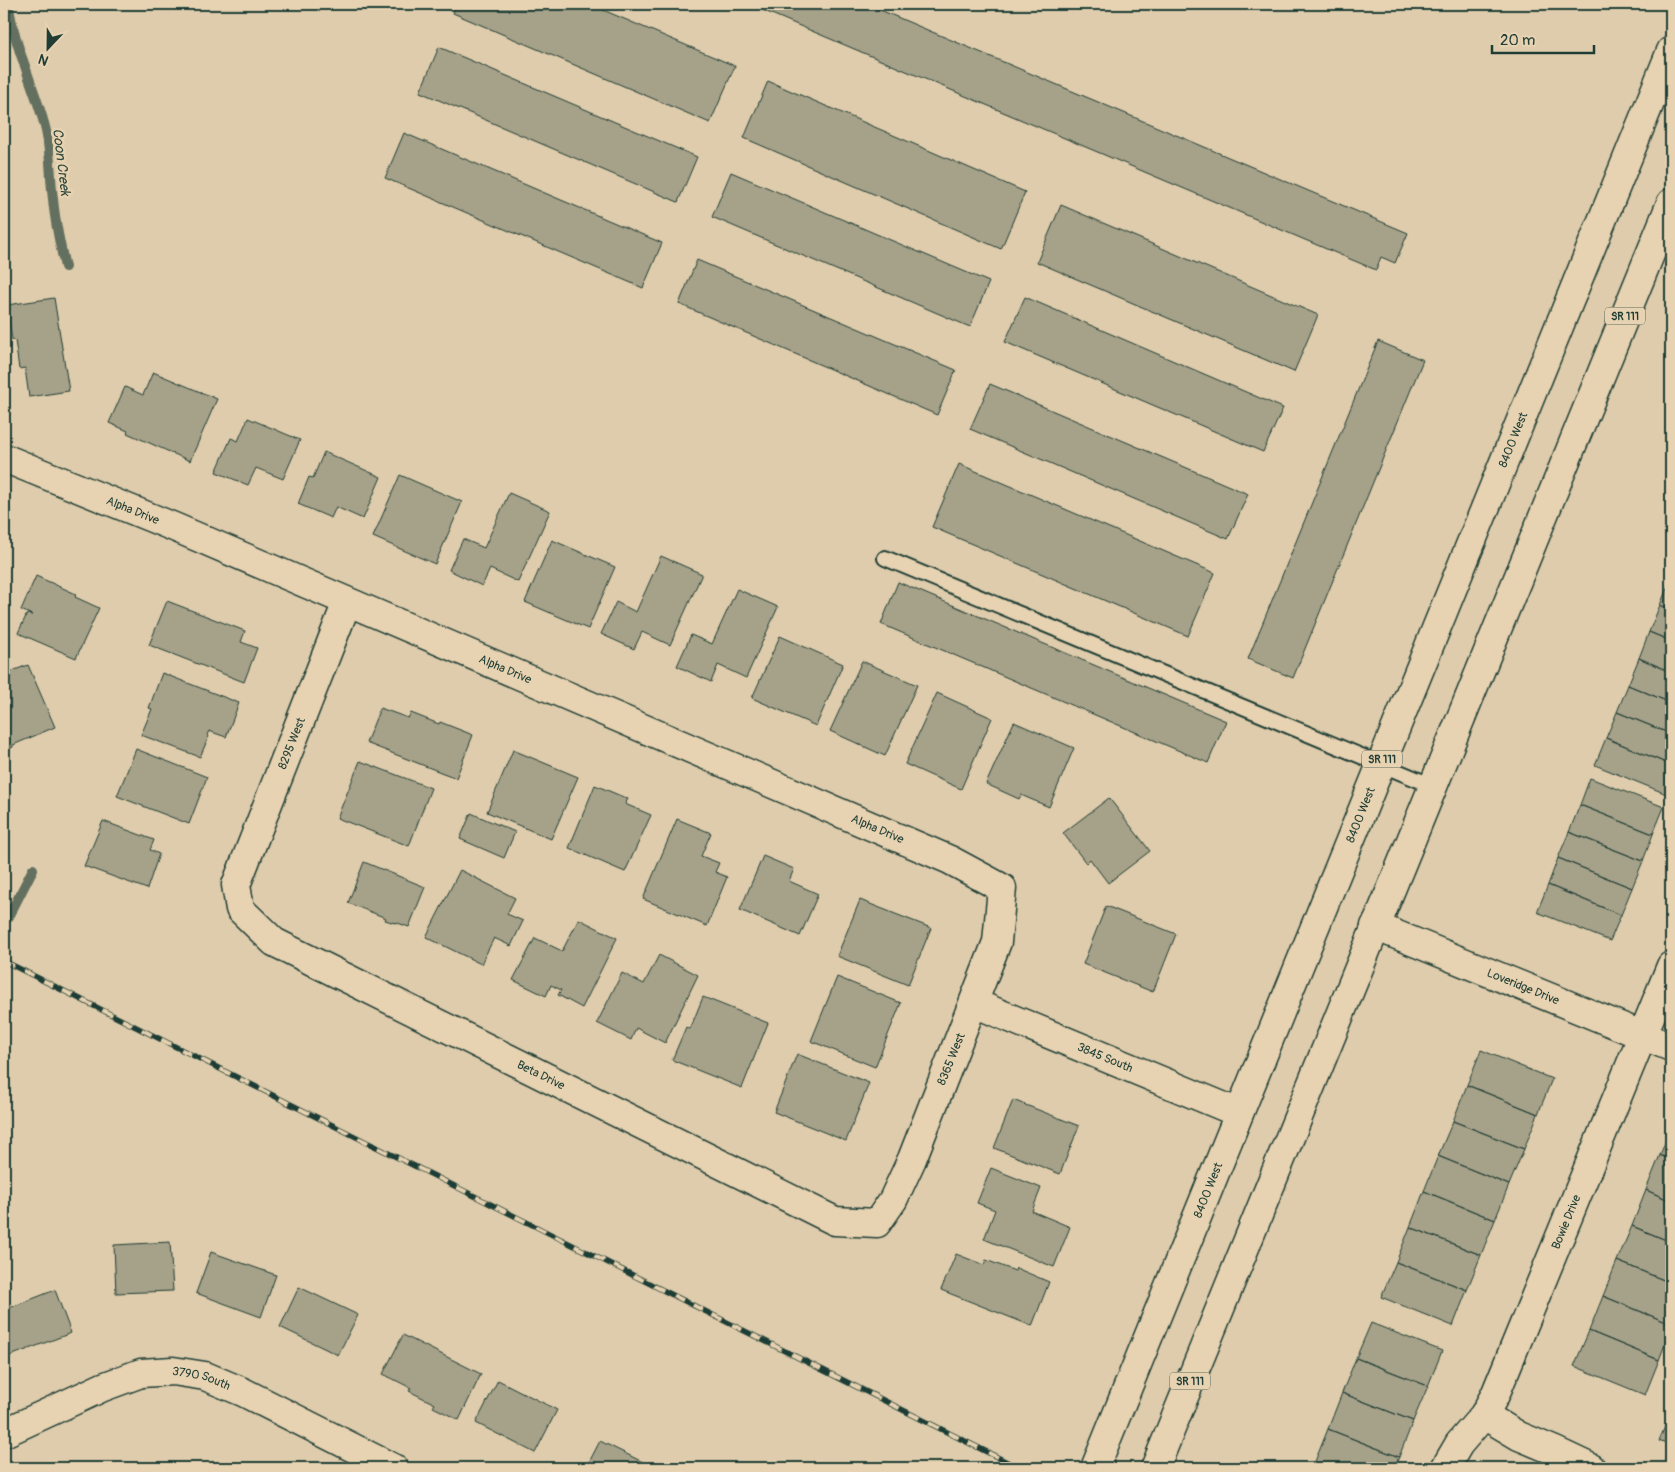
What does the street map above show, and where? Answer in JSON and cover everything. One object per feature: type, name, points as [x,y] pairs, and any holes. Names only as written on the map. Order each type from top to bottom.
[{"type":"street","name":"8400 West","points":[[1095,1468],[1671,51]]},
{"type":"street","name":"SR 111","points":[[1155,1468],[1671,203]]},
{"type":"street","name":"Alpha Drive","points":[[4,458],[174,528],[950,860],[1002,888]]},
{"type":"street","name":"8295 West","points":[[236,885],[347,602]]},
{"type":"street","name":"Beta Drive","points":[[236,885],[240,909],[274,942],[835,1221],[877,1223]]},
{"type":"street","name":"8365 West","points":[[877,1223],[893,1200],[901,1184],[997,942],[1002,888]]},
{"type":"street","name":"Loveridge Drive","points":[[1376,926],[1671,1046]]},
{"type":"street","name":"Bowie Drive","points":[[1445,1468],[1459,1444],[1484,1415],[1495,1395],[1671,966]]},
{"type":"street","name":"3845 South","points":[[974,1003],[1239,1113]]},
{"type":"street","name":"3790 South","points":[[4,1433],[103,1387],[141,1373],[173,1371],[205,1376],[243,1392],[394,1468]]},
{"type":"street","points":[[1484,1415],[1518,1436],[1591,1468]]},
{"type":"lane","points":[[885,558],[1432,786]]},
{"type":"building","points":[[457,4],[589,4],[735,66],[710,123],[453,13]]},
{"type":"building","points":[[748,4],[866,4],[1408,233],[1395,263],[1381,257],[1376,270]]},
{"type":"building","points":[[439,47],[697,157],[678,202],[420,92]]},
{"type":"building","points":[[768,81],[1025,192],[1001,249],[744,138]]},
{"type":"building","points":[[404,133],[662,243],[643,288],[385,178]]},
{"type":"building","points":[[731,172],[989,282],[970,327],[712,217]]},
{"type":"building","points":[[1061,205],[1318,315],[1294,372],[1037,262]]},
{"type":"building","points":[[697,260],[956,370],[937,415],[679,304]]},
{"type":"building","points":[[1025,297],[1283,408],[1263,452],[1005,342]]},
{"type":"building","points":[[54,298],[69,391],[29,397],[25,368],[19,369],[15,340],[12,340],[7,305]]},
{"type":"building","points":[[1378,341],[1423,360],[1293,678],[1248,659]]},
{"type":"building","points":[[153,372],[217,399],[190,461],[109,423],[125,387],[143,395]]},
{"type":"building","points":[[990,384],[1248,494],[1228,539],[970,429]]},
{"type":"building","points":[[248,418],[300,440],[283,479],[256,468],[248,485],[216,472],[231,438],[238,441]]},
{"type":"building","points":[[324,452],[381,477],[363,519],[336,507],[331,518],[298,504],[309,477],[313,478]]},
{"type":"building","points":[[959,464],[1215,573],[1188,636],[932,527]]},
{"type":"building","points":[[400,475],[462,502],[435,564],[373,537]]},
{"type":"building","points":[[509,493],[550,511],[518,582],[490,569],[482,586],[449,570],[463,539],[484,548]]},
{"type":"building","points":[[552,540],[615,567],[588,629],[525,602]]},
{"type":"building","points":[[661,556],[702,574],[670,645],[642,632],[634,649],[601,634],[616,602],[636,612]]},
{"type":"building","points":[[36,576],[76,594],[75,597],[99,608],[76,658],[18,633],[27,614],[32,615],[21,610]]},
{"type":"building","points":[[1671,579],[1671,610],[1660,605]]},
{"type":"building","points":[[898,582],[1226,721],[1208,763],[881,624]]},
{"type":"building","points":[[737,589],[778,607],[746,678],[718,665],[711,682],[677,666],[691,635],[712,644]]},
{"type":"building","points":[[167,601],[245,631],[241,642],[257,648],[244,682],[149,645]]},
{"type":"building","points":[[1660,605],[1671,610],[1671,641],[1649,632]]},
{"type":"building","points":[[1649,632],[1671,641],[1671,672],[1639,658]]},
{"type":"building","points":[[780,636],[843,664],[816,726],[752,698]]},
{"type":"building","points":[[1639,658],[1671,672],[1671,703],[1628,685]]},
{"type":"building","points":[[862,661],[917,685],[885,756],[830,731]]},
{"type":"building","points":[[28,665],[55,727],[13,745],[13,747],[4,751],[4,681],[10,679],[7,673]]},
{"type":"building","points":[[162,673],[239,703],[226,737],[209,731],[207,735],[209,736],[200,757],[141,735],[152,709],[149,708]]},
{"type":"building","points":[[1628,685],[1671,703],[1671,734],[1617,712]]},
{"type":"building","points":[[937,693],[992,718],[961,789],[905,764]]},
{"type":"building","points":[[380,708],[408,718],[411,713],[473,735],[456,778],[366,743]]},
{"type":"building","points":[[1617,712],[1671,734],[1671,765],[1606,738]]},
{"type":"building","points":[[1014,722],[1074,748],[1049,807],[1021,795],[1019,799],[986,784]]},
{"type":"building","points":[[1606,738],[1671,765],[1671,790],[1669,795],[1595,765]]},
{"type":"building","points":[[136,749],[207,777],[189,824],[117,796]]},
{"type":"building","points":[[513,750],[578,777],[551,839],[487,812]]},
{"type":"building","points":[[360,761],[431,788],[409,846],[337,818]]},
{"type":"building","points":[[1590,778],[1664,807],[1653,834],[1580,805]]},
{"type":"building","points":[[595,785],[628,799],[625,804],[651,815],[625,872],[569,848]]},
{"type":"building","points":[[1109,798],[1150,851],[1108,883],[1090,859],[1086,863],[1063,833]]},
{"type":"building","points":[[1580,805],[1653,834],[1643,861],[1569,832]]},
{"type":"building","points":[[471,813],[515,832],[504,858],[460,839]]},
{"type":"building","points":[[677,819],[711,833],[701,856],[719,863],[715,872],[727,877],[707,926],[643,899]]},
{"type":"building","points":[[103,821],[154,840],[150,850],[159,854],[147,889],[84,866]]},
{"type":"building","points":[[1569,832],[1643,861],[1632,888],[1558,858]]},
{"type":"building","points":[[763,856],[794,869],[789,881],[818,894],[800,936],[740,910]]},
{"type":"building","points":[[1558,858],[1632,888],[1621,915],[1548,885]]},
{"type":"building","points":[[364,862],[425,887],[409,927],[385,920],[386,918],[348,903]]},
{"type":"building","points":[[460,870],[515,898],[507,914],[523,921],[511,946],[494,938],[481,964],[426,937]]},
{"type":"building","points":[[1548,885],[1621,915],[1610,941],[1537,912]]},
{"type":"building","points":[[860,900],[931,928],[908,985],[837,956]]},
{"type":"building","points":[[1106,906],[1176,934],[1153,992],[1083,964]]},
{"type":"building","points":[[579,919],[617,938],[582,1008],[558,995],[561,990],[551,985],[546,996],[513,980],[535,938],[562,951]]},
{"type":"building","points":[[659,955],[698,975],[665,1043],[636,1028],[631,1040],[597,1023],[622,973],[644,984]]},
{"type":"building","points":[[837,977],[901,1003],[875,1067],[811,1041]]},
{"type":"building","points":[[703,997],[768,1023],[742,1088],[672,1060],[686,1027],[690,1029]]},
{"type":"building","points":[[1481,1050],[1552,1079],[1538,1114],[1467,1085]]},
{"type":"building","points":[[797,1054],[869,1083],[846,1141],[774,1112]]},
{"type":"building","points":[[1467,1085],[1538,1114],[1524,1149],[1453,1121]]},
{"type":"building","points":[[1013,1100],[1079,1126],[1060,1174],[994,1148]]},
{"type":"building","points":[[1453,1121],[1524,1149],[1509,1185],[1438,1156]]},
{"type":"building","points":[[1671,1128],[1671,1160],[1660,1155]]},
{"type":"building","points":[[1660,1155],[1671,1160],[1671,1201],[1646,1190]]},
{"type":"building","points":[[1438,1156],[1509,1185],[1495,1220],[1424,1191]]},
{"type":"building","points":[[991,1168],[1041,1188],[1032,1211],[1070,1227],[1054,1267],[984,1239],[995,1210],[977,1203]]},
{"type":"building","points":[[1646,1190],[1671,1201],[1671,1242],[1632,1226]]},
{"type":"building","points":[[1424,1191],[1495,1220],[1481,1255],[1410,1227]]},
{"type":"building","points":[[1632,1226],[1671,1242],[1671,1283],[1617,1261]]},
{"type":"building","points":[[1410,1227],[1481,1255],[1467,1290],[1396,1262]]},
{"type":"building","points":[[170,1242],[173,1291],[116,1293],[114,1245]]},
{"type":"building","points":[[211,1252],[276,1275],[261,1317],[196,1293]]},
{"type":"building","points":[[956,1254],[984,1265],[986,1260],[1015,1271],[1016,1268],[1049,1282],[1032,1326],[941,1290]]},
{"type":"building","points":[[1617,1261],[1671,1283],[1671,1324],[1603,1296]]},
{"type":"building","points":[[1396,1262],[1467,1290],[1453,1326],[1381,1297]]},
{"type":"building","points":[[299,1287],[358,1315],[338,1355],[280,1327]]},
{"type":"building","points":[[55,1290],[71,1333],[10,1356],[4,1340],[4,1310]]},
{"type":"building","points":[[1603,1296],[1671,1324],[1671,1329],[1659,1360],[1589,1331]]},
{"type":"building","points":[[1371,1323],[1442,1351],[1428,1386],[1356,1358]]},
{"type":"building","points":[[1589,1331],[1659,1360],[1645,1395],[1574,1366]]},
{"type":"building","points":[[403,1335],[481,1374],[459,1420],[433,1407],[435,1404],[409,1391],[411,1388],[383,1374]]},
{"type":"building","points":[[1356,1358],[1428,1386],[1413,1421],[1342,1393]]},
{"type":"building","points":[[498,1380],[557,1410],[535,1453],[476,1423]]},
{"type":"building","points":[[1342,1393],[1413,1421],[1399,1457],[1328,1429]]},
{"type":"building","points":[[1671,1412],[1671,1446],[1659,1441]]},
{"type":"building","points":[[1328,1429],[1399,1457],[1394,1468],[1324,1468],[1314,1464]]},
{"type":"building","points":[[600,1441],[655,1468],[586,1468]]},
{"type":"waterway","name":"Coon Creek","points":[[8,4],[17,43],[46,131],[55,216],[65,267]]},
{"type":"waterway","name":"Coon Creek","points":[[8,918],[33,869]]},
{"type":"railway","points":[[4,961],[1019,1468]]}]
